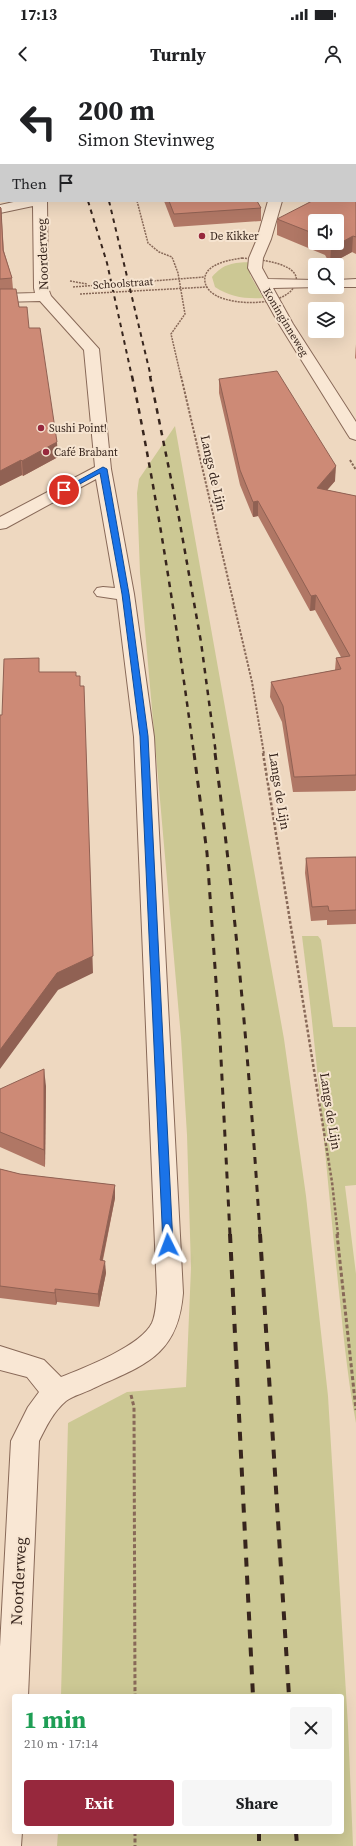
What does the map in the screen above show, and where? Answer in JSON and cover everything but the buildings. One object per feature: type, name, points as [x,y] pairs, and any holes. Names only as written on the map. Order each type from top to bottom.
[{"type":"street","points":[[0,209],[34,202]]},
{"type":"street","name":"Noorderweg","points":[[13,1694],[25,1441],[39,1413],[57,1392],[116,1364],[147,1347],[155,1340],[162,1330],[169,1312],[170,1293],[144,736],[125,594],[103,469],[91,349],[43,293],[39,202]]},
{"type":"street","name":"Koninginneweg","points":[[275,202],[264,239],[256,258],[255,268],[286,324],[356,435]]},
{"type":"street","points":[[263,283],[308,284]]},
{"type":"street","points":[[344,284],[356,283]]},
{"type":"street","points":[[0,298],[43,293]]},
{"type":"street","points":[[0,524],[103,469]]},
{"type":"street","points":[[103,592],[125,594]]},
{"type":"street","points":[[0,1358],[35,1368],[57,1392]]},
{"type":"street","name":"Noorderweg","points":[[5,1846],[12,1704]]},
{"type":"path","name":"Langs de Lijn","points":[[137,202],[148,243],[159,252],[172,257],[179,278],[185,314],[171,334],[252,682],[332,1182],[356,1410]]},
{"type":"path","name":"Schoolstraat","points":[[43,293],[179,278],[204,277]]},
{"type":"path","name":"Schoolstraat","points":[[43,293],[207,287]]},
{"type":"path","points":[[116,1364],[128,1381],[134,1406],[135,1694]]},
{"type":"path","points":[[135,1834],[135,1846]]},
{"type":"shaded area","points":[[250,262],[250,275],[263,298],[238,297],[215,287],[212,277],[216,272],[225,266],[234,263]]},
{"type":"shaded area","points":[[175,426],[284,1039],[306,1196],[328,1396],[348,1726],[353,1846],[57,1846],[58,1834],[344,1834],[344,1694],[61,1694],[68,1423],[127,1392],[186,1387],[191,1268],[187,1135],[181,1038],[140,573],[137,493],[139,479]]},
{"type":"shaded area","points":[[302,936],[318,936],[321,940],[333,1027],[356,1027],[356,1185],[345,1186],[356,1274],[356,1423],[344,1344],[316,1059]]},
{"type":"railway","points":[[88,202],[107,263],[132,377]]},
{"type":"railway","points":[[109,202],[151,377]]},
{"type":"railway","points":[[132,376],[166,565],[194,754]]},
{"type":"railway","points":[[150,376],[179,518],[201,642],[216,754]]},
{"type":"railway","points":[[194,753],[207,853],[220,1039],[230,1235]]},
{"type":"railway","points":[[215,753],[223,813],[242,994],[260,1235]]},
{"type":"railway","points":[[230,1234],[253,1694]]},
{"type":"railway","points":[[260,1234],[289,1694]]},
{"type":"railway","points":[[259,1834],[259,1846]]},
{"type":"railway","points":[[296,1834],[297,1846]]},
{"type":"place","name":"De Kikker","points":[[202,236]]},
{"type":"place","name":"Sushi Point!","points":[[41,428]]},
{"type":"place","name":"Café Brabant","points":[[46,452]]},
{"type":"route","points":[[64,490],[103,469],[125,594],[144,736],[168,1245]]}]
